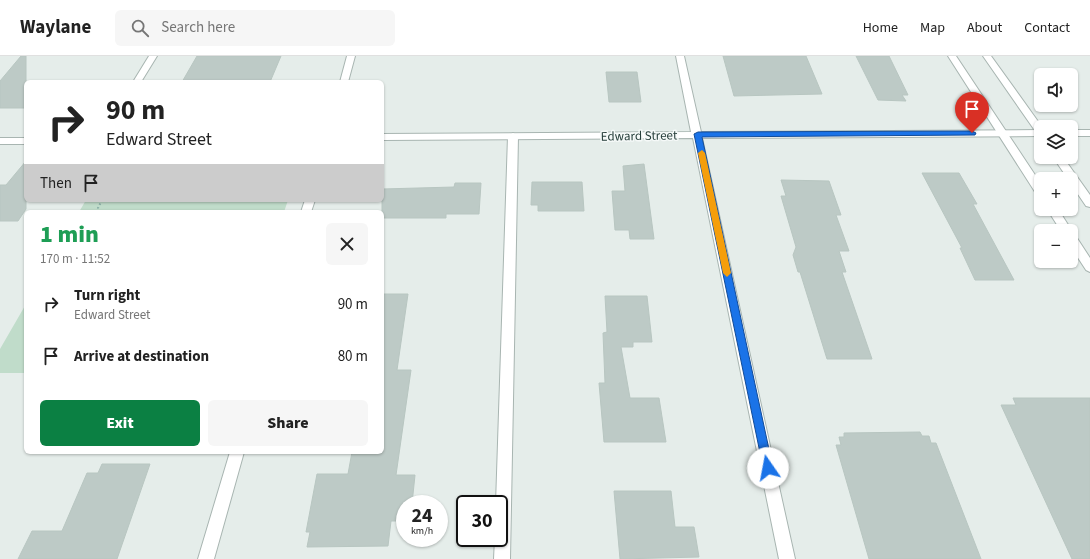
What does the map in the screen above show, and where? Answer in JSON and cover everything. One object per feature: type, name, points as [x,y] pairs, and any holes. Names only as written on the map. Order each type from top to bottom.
[{"type":"street","points":[[138,80],[153,56]]},
{"type":"street","points":[[345,80],[351,56]]},
{"type":"street","points":[[680,56],[698,134],[787,559]]},
{"type":"street","points":[[952,56],[1034,181]]},
{"type":"street","points":[[987,56],[1034,123]]},
{"type":"street","name":"Edward Street","points":[[384,137],[1034,133]]},
{"type":"street","points":[[1078,133],[1090,133]]},
{"type":"street","points":[[502,559],[513,136]]},
{"type":"street","points":[[0,141],[24,141]]},
{"type":"street","points":[[1063,164],[1090,203]]},
{"type":"street","points":[[1078,249],[1090,267]]},
{"type":"street","points":[[206,559],[236,454]]},
{"type":"green space","points":[[85,202],[287,202],[285,210],[80,210]]},
{"type":"green space","points":[[24,307],[24,373],[0,373],[0,349]]},
{"type":"building","points":[[21,56],[26,56],[24,108],[0,108],[0,81]]},
{"type":"building","points":[[197,56],[281,56],[271,80],[183,80]]},
{"type":"building","points":[[723,56],[806,56],[822,94],[734,96]]},
{"type":"building","points":[[856,56],[889,56],[908,95],[902,95],[906,101],[878,100]]},
{"type":"building","points":[[606,72],[637,72],[641,102],[609,102]]},
{"type":"building","points":[[24,163],[24,202],[26,202],[26,209],[18,221],[0,221],[0,185],[6,185]]},
{"type":"building","points":[[644,164],[654,239],[630,239],[629,230],[615,230],[612,191],[625,191],[623,166]]},
{"type":"building","points":[[922,173],[959,173],[977,204],[973,204],[1014,280],[975,280],[960,248],[962,248]]},
{"type":"building","points":[[781,180],[829,181],[841,215],[836,215],[849,251],[839,251],[846,272],[842,272],[872,359],[827,359],[800,272],[798,272],[793,255],[796,247],[781,196],[786,196]]},
{"type":"building","points":[[532,182],[582,182],[584,211],[538,211],[538,205],[531,205]]},
{"type":"building","points":[[455,183],[481,183],[479,214],[446,214],[446,218],[384,218],[382,202],[384,202],[384,189],[454,187]]},
{"type":"building","points":[[384,294],[408,294],[397,370],[411,370],[396,475],[415,475],[413,495],[396,495],[396,521],[391,521],[388,546],[307,547],[310,532],[306,532],[317,474],[348,474],[352,454],[384,454]]},
{"type":"building","points":[[605,296],[647,296],[652,342],[633,342],[633,347],[621,347],[630,398],[659,398],[666,442],[604,442],[599,383],[605,383],[603,333],[607,332]]},
{"type":"building","points":[[1013,398],[1090,398],[1090,559],[1072,559],[1001,405],[1016,405]]},
{"type":"building","points":[[920,432],[922,436],[929,436],[931,443],[936,443],[981,559],[869,559],[836,445],[841,445],[839,437],[844,437],[844,433]]},
{"type":"building","points":[[102,464],[150,464],[117,559],[18,559],[32,531],[62,531],[87,473],[98,473]]},
{"type":"building","points":[[614,491],[671,491],[675,527],[694,527],[699,557],[620,559]]},
{"type":"slow traffic","points":[[702,153],[727,273]]},
{"type":"route","points":[[768,468],[698,134],[972,133]]}]
